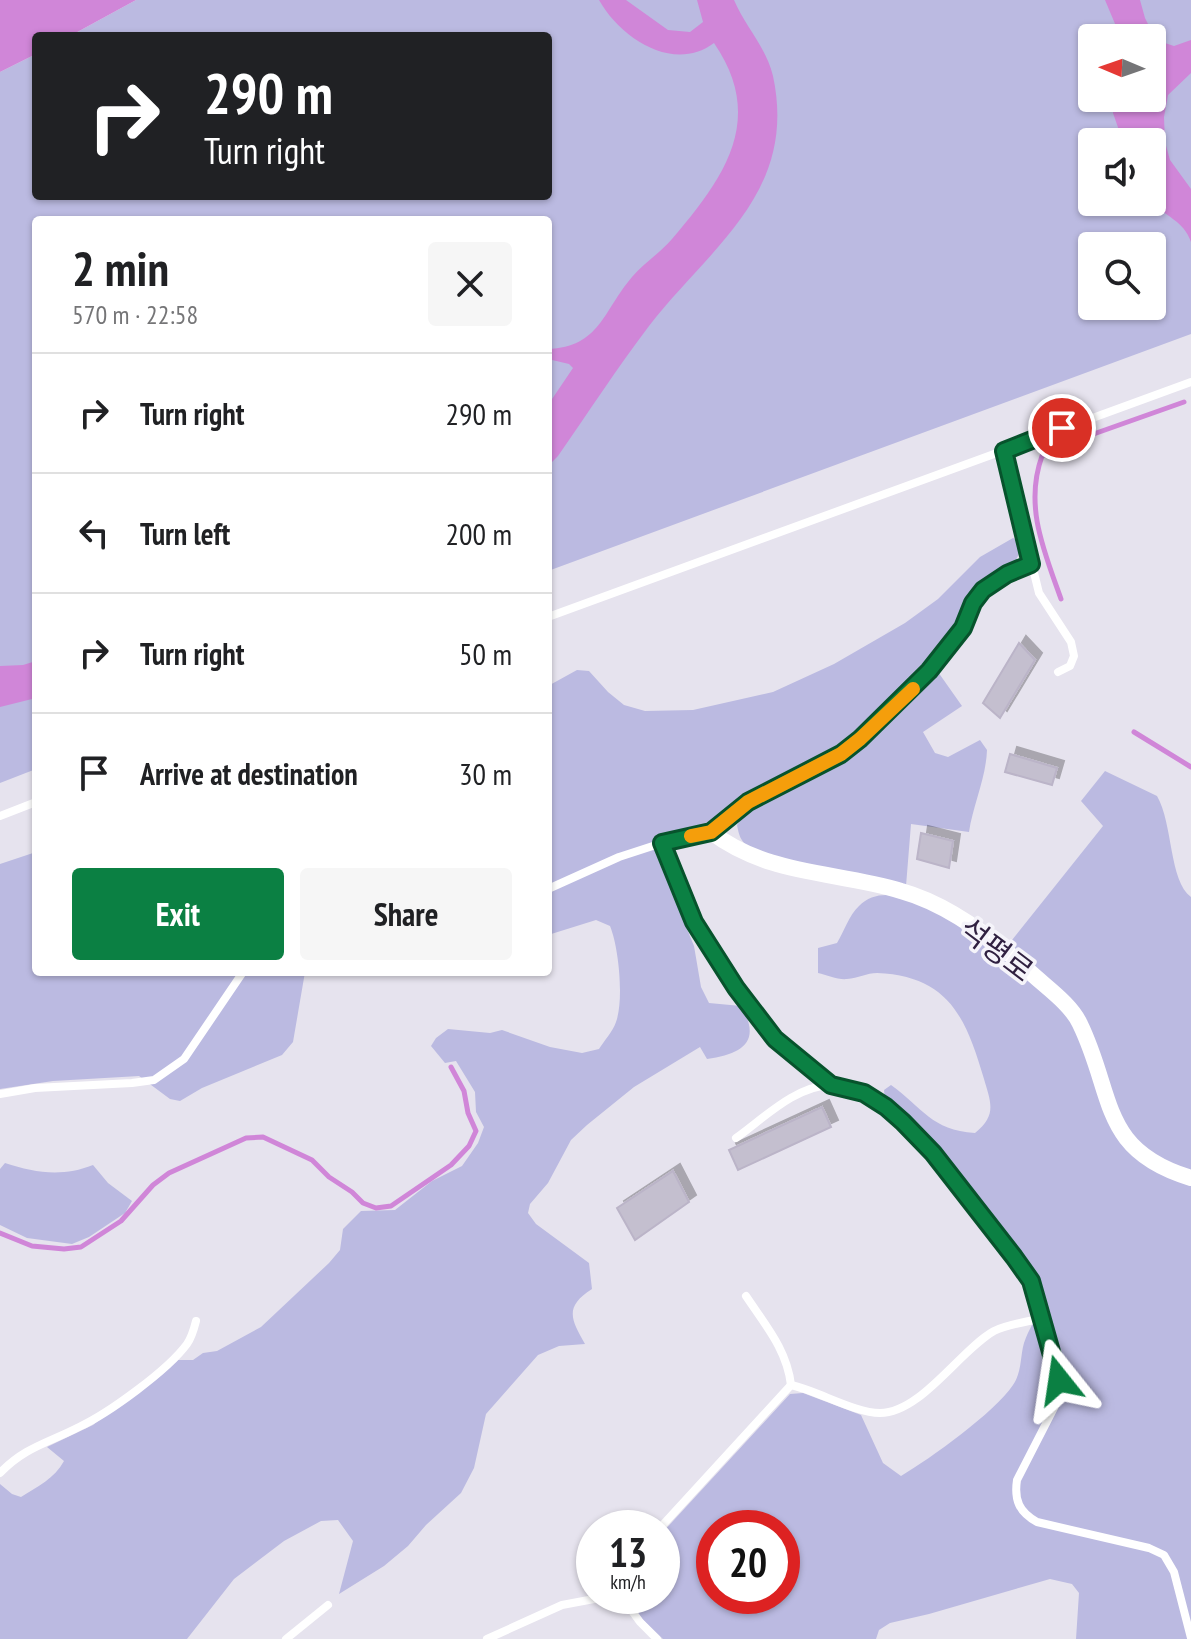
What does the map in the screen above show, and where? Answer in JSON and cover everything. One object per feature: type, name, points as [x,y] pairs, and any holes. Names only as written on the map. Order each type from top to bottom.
[{"type":"street","name":"석평로","points":[[711,832],[751,857],[775,865],[900,890],[920,897],[978,932],[1027,969],[1079,1021],[1113,1120],[1125,1139],[1140,1155],[1191,1178]]},
{"type":"lane","points":[[552,616],[1191,382]]},
{"type":"lane","points":[[1004,451],[1043,603],[1071,642],[1074,656],[1070,666],[1058,672]]},
{"type":"lane","points":[[552,887],[619,857],[711,832],[748,802],[841,754],[907,696],[937,662],[963,628],[973,603],[983,590],[1007,574],[1031,564]]},
{"type":"lane","points":[[0,816],[32,804]]},
{"type":"lane","points":[[662,843],[694,922],[736,988],[775,1039],[831,1085]]},
{"type":"lane","points":[[0,1094],[35,1088],[154,1080],[184,1059],[240,976]]},
{"type":"lane","points":[[736,1138],[794,1096],[831,1085],[864,1093],[886,1107],[933,1153],[1031,1281],[1061,1391],[1017,1480],[1015,1493],[1018,1505],[1026,1516],[1037,1522],[1149,1548],[1164,1555],[1174,1572],[1191,1638]]},
{"type":"lane","points":[[676,1510],[791,1385],[789,1365],[782,1350],[746,1296]]},
{"type":"lane","points":[[791,1385],[863,1410],[889,1413],[906,1405],[995,1331],[1043,1318]]},
{"type":"lane","points":[[0,1473],[25,1451],[79,1428],[133,1392],[178,1354],[189,1341],[196,1321]]},
{"type":"lane","points":[[487,1639],[553,1608],[576,1601]]},
{"type":"lane","points":[[286,1639],[328,1605]]},
{"type":"lane","points":[[634,1614],[657,1639]]},
{"type":"shaded area","points":[[0,0],[136,0],[77,32],[32,32],[32,56],[0,72]]},
{"type":"shaded area","points":[[136,0],[1191,0],[1191,334],[552,570],[552,216],[32,216],[32,771],[0,783],[0,72],[32,56],[32,200],[552,200],[552,32],[77,32]]},
{"type":"shaded area","points":[[599,0],[626,0],[668,30],[690,32],[703,22],[697,0],[734,0],[773,76],[777,117],[773,153],[761,186],[743,215],[649,326],[552,462],[552,399],[573,368],[552,360],[552,349],[579,342],[590,334],[632,277],[691,217],[722,171],[737,123],[737,98],[730,71],[714,43],[698,51],[666,53],[635,39]]},
{"type":"shaded area","points":[[1105,0],[1140,0],[1148,24],[1115,24]]},
{"type":"shaded area","points":[[1191,40],[1191,73],[1168,95],[1166,106],[1166,43],[1174,46]]},
{"type":"shaded area","points":[[1165,112],[1164,128],[1118,128],[1113,113]]},
{"type":"shaded area","points":[[1166,146],[1170,160],[1191,189],[1191,242],[1179,224],[1166,214]]},
{"type":"shaded area","points":[[1013,538],[1021,542],[1010,566],[972,593],[956,627],[931,662],[962,706],[923,732],[935,753],[948,757],[980,740],[987,750],[969,832],[911,824],[906,886],[798,865],[759,853],[748,847],[739,835],[737,825],[745,814],[730,807],[701,828],[653,840],[694,946],[701,987],[709,1003],[741,1006],[750,1028],[749,1037],[739,1049],[720,1057],[707,1059],[700,1047],[634,1087],[571,1140],[548,1183],[530,1204],[528,1213],[536,1224],[589,1263],[592,1289],[577,1302],[573,1314],[585,1344],[559,1346],[538,1355],[486,1414],[474,1468],[461,1493],[384,1566],[339,1594],[353,1541],[338,1520],[321,1521],[284,1541],[234,1579],[187,1639],[0,1639],[0,1484],[21,1497],[39,1486],[64,1461],[47,1447],[93,1425],[178,1360],[193,1360],[203,1353],[217,1351],[261,1327],[329,1263],[340,1250],[343,1229],[361,1211],[395,1210],[432,1181],[462,1166],[478,1143],[484,1127],[476,1112],[475,1092],[456,1061],[445,1063],[431,1046],[436,1038],[448,1029],[490,1033],[502,1030],[550,1047],[582,1053],[599,1049],[613,1029],[620,988],[616,947],[610,926],[596,920],[552,934],[552,684],[577,670],[589,671],[624,705],[645,711],[693,710],[773,692],[834,664],[905,623],[938,599],[980,557]]},
{"type":"shaded area","points":[[32,662],[32,699],[0,707],[0,666]]},
{"type":"shaded area","points":[[1105,771],[1157,796],[1179,878],[1191,897],[1191,1639],[1076,1639],[1079,1593],[1072,1584],[1050,1579],[890,1623],[879,1630],[876,1639],[663,1639],[638,1614],[680,1614],[680,1513],[790,1394],[803,1393],[861,1415],[883,1463],[901,1476],[945,1447],[1004,1396],[1016,1380],[1026,1338],[1043,1304],[1032,1276],[1017,1255],[912,1126],[885,1101],[884,1090],[891,1085],[938,1123],[975,1133],[982,1126],[989,1114],[990,1102],[977,1057],[961,1019],[951,1004],[922,982],[877,973],[844,979],[818,973],[818,948],[837,943],[859,906],[874,897],[892,895],[911,900],[951,920],[1000,955],[1103,826],[1081,801]]},
{"type":"shaded area","points":[[32,853],[32,976],[304,976],[293,1042],[282,1055],[202,1088],[180,1101],[170,1099],[139,1076],[53,1081],[0,1089],[0,864]]},
{"type":"shaded area","points":[[5,1163],[49,1172],[71,1171],[93,1165],[108,1183],[132,1201],[125,1213],[89,1237],[72,1244],[27,1238],[0,1225],[0,1169]]},
{"type":"building","points":[[1019,643],[1035,660],[1000,718],[983,703]]},
{"type":"building","points":[[1010,754],[1057,768],[1052,785],[1005,772]]},
{"type":"building","points":[[921,833],[953,841],[949,868],[917,859]]},
{"type":"building","points":[[822,1107],[831,1127],[738,1170],[729,1150]]},
{"type":"building","points":[[673,1171],[689,1202],[635,1240],[617,1208]]},
{"type":"waterway","points":[[1061,599],[1038,528],[1035,493],[1042,456],[1071,442],[1184,402]]},
{"type":"waterway","points":[[1134,732],[1191,767]]},
{"type":"waterway","points":[[0,1233],[32,1246],[81,1247],[121,1221],[153,1185],[169,1173],[246,1138],[263,1137],[312,1160],[363,1203],[376,1208],[391,1206],[451,1165],[469,1146],[476,1131],[468,1113],[464,1091],[451,1067]]},
{"type":"slow traffic","points":[[691,836],[711,832],[748,802],[841,754],[913,689]]},
{"type":"route","points":[[1059,1380],[1031,1281],[1014,1257],[933,1153],[903,1122],[864,1093],[831,1085],[775,1039],[736,988],[694,922],[662,843],[711,832],[748,802],[841,754],[907,696],[952,644],[983,590],[1007,574],[1031,564],[1004,451],[1062,428]]}]
